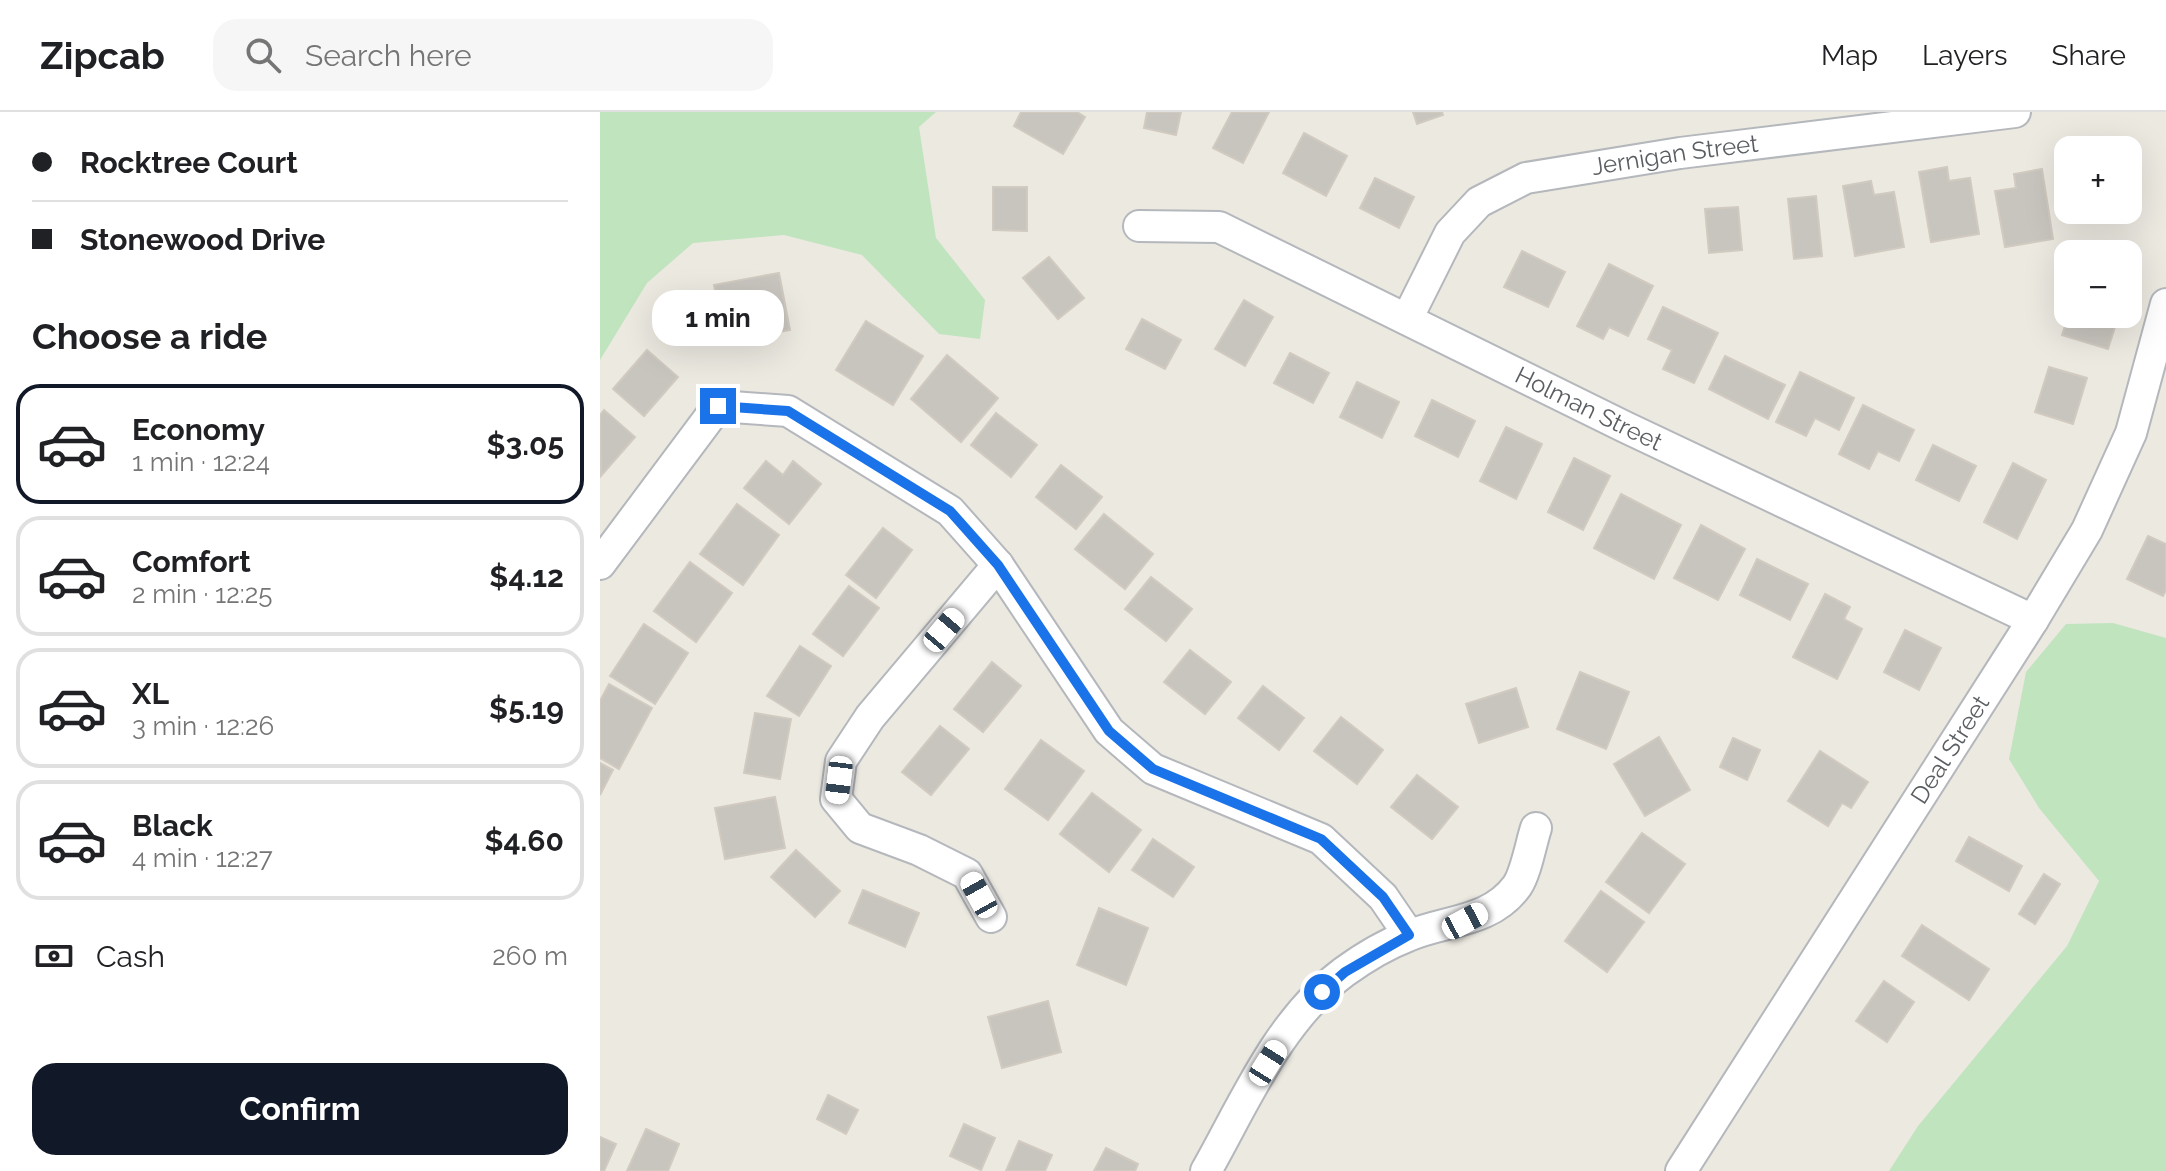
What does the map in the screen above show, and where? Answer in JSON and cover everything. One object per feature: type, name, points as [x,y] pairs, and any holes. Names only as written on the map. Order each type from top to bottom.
[{"type":"street","name":"Jernigan Street","points":[[1407,319],[1450,233],[1479,202],[1526,178],[1680,153],[2015,112]]},
{"type":"street","name":"Holman Street","points":[[1139,226],[1219,227],[1625,427],[2033,620]]},
{"type":"street","name":"Deal Street","points":[[1681,1171],[2033,620],[2087,530],[2131,433],[2166,304]]},
{"type":"street","points":[[600,564],[718,406],[788,411],[950,511],[998,565],[1109,731],[1153,769],[1321,839],[1383,897],[1409,935]]},
{"type":"street","points":[[991,917],[967,874],[919,850],[860,828],[836,799],[841,761],[870,717],[998,565]]},
{"type":"street","points":[[1206,1171],[1299,1012],[1345,972],[1409,935],[1465,921],[1496,905],[1518,885],[1536,828]]},
{"type":"green space","points":[[600,112],[936,112],[919,127],[936,238],[985,300],[980,339],[939,334],[862,255],[784,235],[693,243],[647,283],[600,360]]},
{"type":"green space","points":[[2113,623],[2166,638],[2166,1171],[1889,1171],[1918,1126],[2067,946],[2099,881],[2039,808],[2009,759],[2026,672],[2066,624]]},
{"type":"building","points":[[1021,112],[1077,112],[1085,117],[1063,154],[1014,126]]},
{"type":"building","points":[[1147,112],[1181,112],[1176,135],[1144,128]]},
{"type":"building","points":[[1232,112],[1269,112],[1243,163],[1213,148]]},
{"type":"building","points":[[1413,112],[1442,112],[1443,115],[1417,124]]},
{"type":"building","points":[[1304,133],[1347,156],[1326,196],[1283,173]]},
{"type":"building","points":[[1947,167],[1949,181],[1970,178],[1979,234],[1931,242],[1919,172]]},
{"type":"building","points":[[2042,169],[2053,239],[2005,247],[1995,191],[2016,188],[2014,174]]},
{"type":"building","points":[[1375,178],[1414,197],[1399,228],[1360,208]]},
{"type":"building","points":[[1871,181],[1874,195],[1894,192],[1904,247],[1855,256],[1843,186]]},
{"type":"building","points":[[993,187],[1027,187],[1027,231],[993,230]]},
{"type":"building","points":[[1816,196],[1822,256],[1794,259],[1788,199]]},
{"type":"building","points":[[1738,207],[1742,250],[1709,253],[1705,209]]},
{"type":"building","points":[[1522,251],[1565,272],[1548,307],[1504,287]]},
{"type":"building","points":[[1049,257],[1084,298],[1058,319],[1023,278]]},
{"type":"building","points":[[1609,264],[1653,286],[1628,336],[1609,327],[1603,339],[1577,326]]},
{"type":"building","points":[[779,273],[790,330],[724,342],[714,285]]},
{"type":"building","points":[[1244,300],[1273,317],[1245,366],[1215,349]]},
{"type":"building","points":[[1663,307],[1718,333],[1694,383],[1663,369],[1672,350],[1648,339]]},
{"type":"building","points":[[1142,319],[1181,340],[1165,369],[1126,349]]},
{"type":"building","points":[[866,321],[923,356],[893,405],[836,370]]},
{"type":"building","points":[[2064,328],[2115,328],[2108,349],[2062,335]]},
{"type":"building","points":[[647,350],[678,377],[644,416],[613,389]]},
{"type":"building","points":[[1290,353],[1329,373],[1313,403],[1274,383]]},
{"type":"building","points":[[947,355],[998,398],[961,442],[911,399]]},
{"type":"building","points":[[1725,356],[1785,385],[1768,419],[1709,389]]},
{"type":"building","points":[[2049,367],[2087,378],[2073,424],[2035,412]]},
{"type":"building","points":[[1800,372],[1854,398],[1839,430],[1815,418],[1806,436],[1776,422]]},
{"type":"building","points":[[1357,382],[1399,402],[1382,438],[1340,417]]},
{"type":"building","points":[[1432,400],[1475,421],[1458,457],[1415,436]]},
{"type":"building","points":[[1863,405],[1914,430],[1899,461],[1878,451],[1869,469],[1839,454]]},
{"type":"building","points":[[604,410],[635,437],[601,476],[600,415]]},
{"type":"building","points":[[996,413],[1037,445],[1011,477],[971,445]]},
{"type":"building","points":[[1506,427],[1542,444],[1516,499],[1480,481]]},
{"type":"building","points":[[1933,445],[1976,466],[1959,501],[1916,480]]},
{"type":"building","points":[[1574,458],[1610,476],[1583,530],[1548,512]]},
{"type":"building","points":[[766,461],[783,475],[793,461],[821,484],[789,524],[744,488]]},
{"type":"building","points":[[2013,463],[2046,480],[2017,539],[1984,522]]},
{"type":"building","points":[[1061,465],[1102,497],[1076,529],[1036,497]]},
{"type":"building","points":[[1621,494],[1681,525],[1654,579],[1594,548]]},
{"type":"building","points":[[737,504],[779,535],[743,585],[700,554]]},
{"type":"building","points":[[1104,514],[1153,554],[1125,589],[1075,549]]},
{"type":"building","points":[[1701,525],[1745,549],[1718,600],[1674,578]]},
{"type":"building","points":[[883,528],[912,550],[876,598],[846,575]]},
{"type":"building","points":[[2148,536],[2166,544],[2166,590],[2163,596],[2127,579]]},
{"type":"building","points":[[1757,559],[1808,584],[1790,620],[1740,595]]},
{"type":"building","points":[[690,562],[732,593],[696,642],[654,611]]},
{"type":"building","points":[[1151,577],[1192,609],[1166,641],[1125,609]]},
{"type":"building","points":[[849,586],[879,608],[843,656],[813,634]]},
{"type":"building","points":[[1825,594],[1850,607],[1844,619],[1862,629],[1837,679],[1793,657]]},
{"type":"building","points":[[644,624],[688,653],[655,704],[610,676]]},
{"type":"building","points":[[1905,630],[1941,648],[1919,690],[1884,672]]},
{"type":"building","points":[[800,646],[831,666],[799,716],[767,696]]},
{"type":"building","points":[[1190,650],[1231,682],[1205,714],[1164,682]]},
{"type":"building","points":[[992,662],[1021,686],[983,732],[954,709]]},
{"type":"building","points":[[1580,672],[1629,692],[1606,749],[1557,729]]},
{"type":"building","points":[[609,684],[652,708],[619,769],[600,758],[600,701]]},
{"type":"building","points":[[1263,686],[1304,718],[1279,750],[1238,718]]},
{"type":"building","points":[[1516,688],[1528,727],[1479,743],[1466,704]]},
{"type":"building","points":[[755,713],[791,719],[780,779],[744,773]]},
{"type":"building","points":[[1341,717],[1383,750],[1357,784],[1314,751]]},
{"type":"building","points":[[940,726],[969,749],[931,795],[902,772]]},
{"type":"building","points":[[1659,737],[1690,790],[1645,816],[1614,764]]},
{"type":"building","points":[[1733,738],[1760,750],[1747,780],[1720,767]]},
{"type":"building","points":[[1041,740],[1084,771],[1048,820],[1005,789]]},
{"type":"building","points":[[1820,751],[1868,782],[1851,808],[1842,803],[1828,826],[1788,801]]},
{"type":"building","points":[[600,763],[613,770],[600,795]]},
{"type":"building","points":[[1417,775],[1458,807],[1432,839],[1391,807]]},
{"type":"building","points":[[1092,793],[1141,830],[1109,872],[1060,834]]},
{"type":"building","points":[[775,797],[785,848],[725,859],[715,808]]},
{"type":"building","points":[[1642,833],[1685,864],[1649,913],[1606,882]]},
{"type":"building","points":[[1969,837],[2022,866],[2009,891],[1956,861]]},
{"type":"building","points":[[1153,839],[1194,867],[1173,897],[1132,870]]},
{"type":"building","points":[[796,850],[840,891],[815,917],[771,877]]},
{"type":"building","points":[[2044,874],[2060,884],[2035,924],[2019,914]]},
{"type":"building","points":[[863,890],[919,913],[905,947],[849,923]]},
{"type":"building","points":[[1601,891],[1644,922],[1607,972],[1565,941]]},
{"type":"building","points":[[1099,908],[1148,928],[1126,985],[1077,965]]},
{"type":"building","points":[[1922,925],[1989,969],[1969,1000],[1902,956]]},
{"type":"building","points":[[1884,981],[1914,1002],[1887,1042],[1856,1021]]},
{"type":"building","points":[[1048,1001],[1061,1052],[1002,1068],[988,1017]]},
{"type":"building","points":[[828,1095],[858,1110],[846,1134],[817,1119]]},
{"type":"building","points":[[964,1124],[995,1138],[981,1170],[950,1156]]},
{"type":"building","points":[[646,1129],[679,1144],[668,1171],[627,1171]]},
{"type":"building","points":[[600,1137],[616,1144],[604,1171],[600,1171]]},
{"type":"building","points":[[1019,1141],[1052,1155],[1045,1171],[1006,1171]]},
{"type":"building","points":[[1106,1148],[1138,1164],[1135,1171],[1094,1171]]},
{"type":"route","points":[[718,406],[788,411],[950,511],[998,565],[1109,731],[1153,769],[1321,839],[1383,897],[1409,935],[1345,972],[1322,992]]}]
